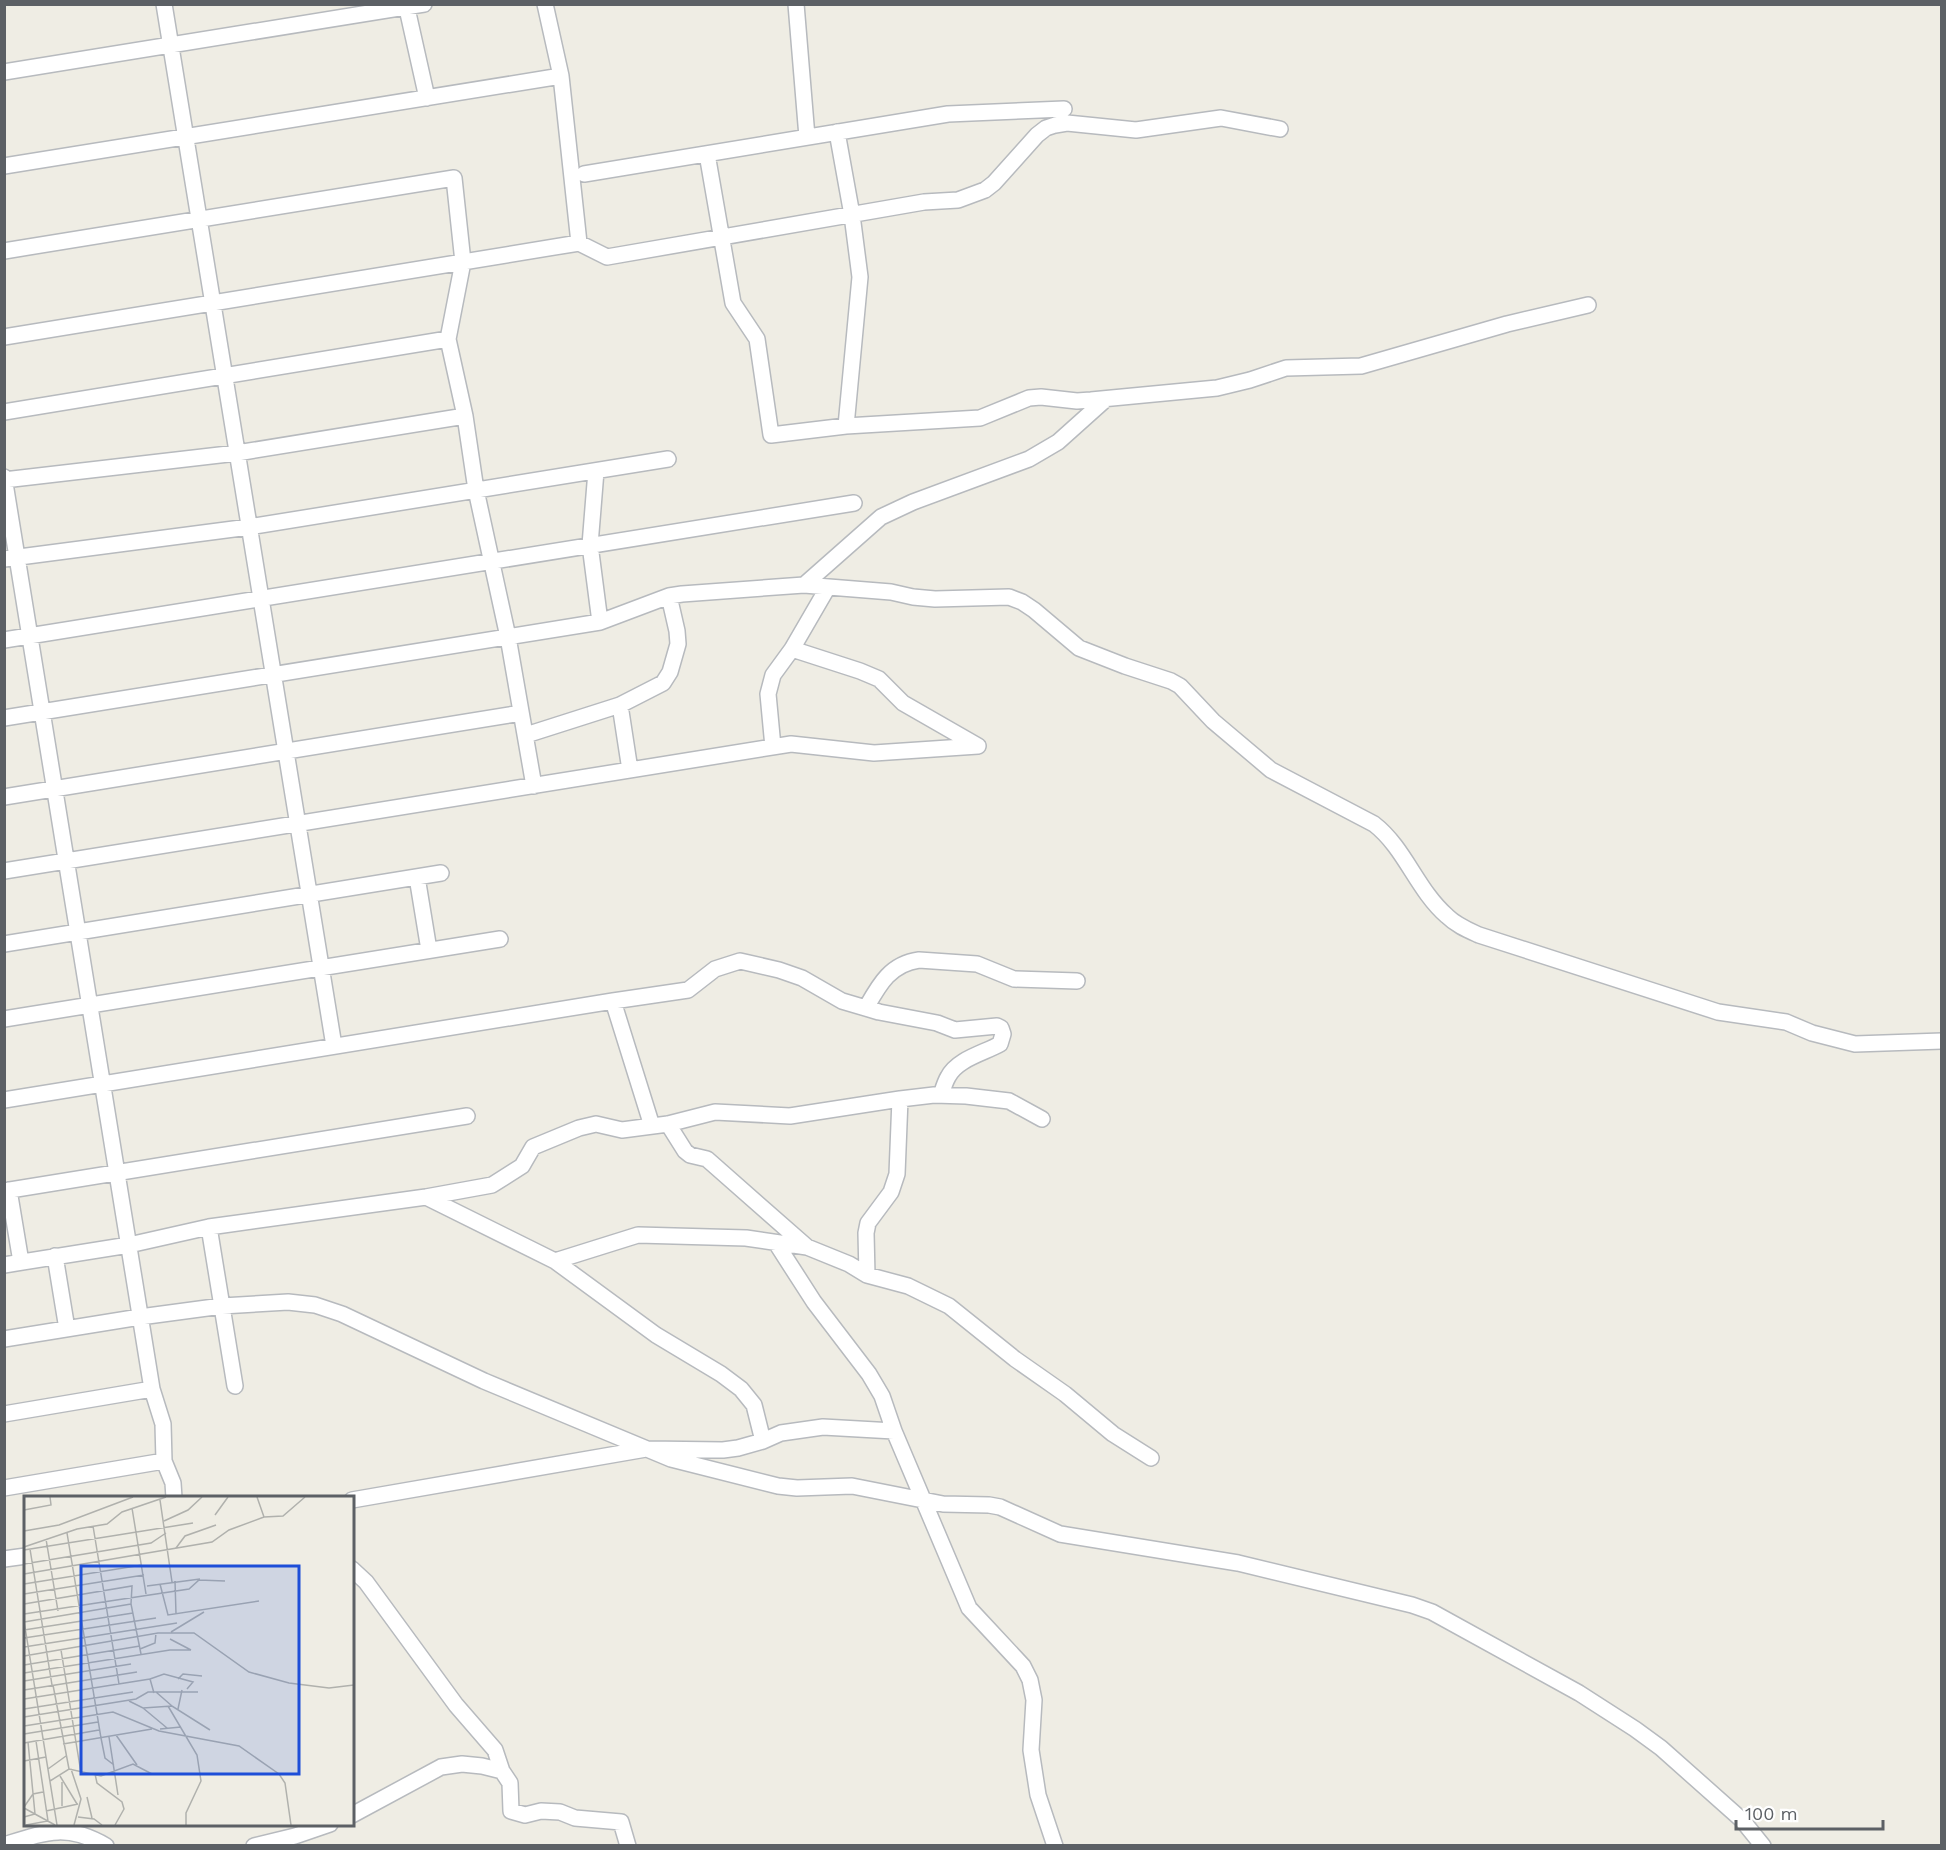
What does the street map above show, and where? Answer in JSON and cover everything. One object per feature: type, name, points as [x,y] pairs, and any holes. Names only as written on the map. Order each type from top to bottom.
[{"type":"street","points":[[164,4],[334,1046]]},
{"type":"street","points":[[4,72],[424,4]]},
{"type":"street","points":[[545,4],[561,76],[579,243]]},
{"type":"street","points":[[796,4],[807,137]]},
{"type":"street","points":[[406,6],[427,98]]},
{"type":"street","points":[[4,166],[561,76]]},
{"type":"street","points":[[584,174],[948,114],[1064,109]]},
{"type":"street","points":[[4,337],[579,243],[608,257],[924,202],[958,200],[985,190],[1037,135],[1055,125],[1068,123],[1136,130],[1221,118],[1280,129]]},
{"type":"street","points":[[837,132],[852,215],[860,277],[846,426]]},
{"type":"street","points":[[707,154],[733,303],[757,339],[771,435],[846,426],[980,418],[1029,398],[1077,401],[1106,399],[1217,388],[1286,368],[1361,366],[1507,324],[1588,305]]},
{"type":"street","points":[[4,251],[454,178],[463,262],[448,339],[465,416],[476,490],[508,637],[534,786]]},
{"type":"street","points":[[4,412],[448,339]]},
{"type":"street","points":[[804,585],[881,517],[924,497],[1029,459],[1058,442],[1106,399]]},
{"type":"street","points":[[174,1496],[173,1483],[164,1461],[163,1424],[152,1389],[29,636],[11,558],[5,479],[237,453],[465,416]]},
{"type":"street","points":[[11,558],[249,527],[668,459]]},
{"type":"street","points":[[596,471],[590,545],[600,622]]},
{"type":"street","points":[[4,640],[854,503]]},
{"type":"street","points":[[4,718],[600,622],[669,596],[702,591],[804,585],[891,592],[935,599],[1009,597],[1034,610],[1079,648],[1180,686],[1218,726],[1271,770],[1374,824],[1387,834],[1429,897],[1447,916],[1479,935],[1718,1012],[1786,1022],[1812,1033],[1855,1044],[1941,1041]]},
{"type":"street","points":[[773,747],[768,694],[773,675],[792,649],[828,587]]},
{"type":"street","points":[[526,735],[620,705],[663,683],[670,672],[678,644],[669,596]]},
{"type":"street","points":[[4,871],[791,744],[874,753],[978,746],[903,703],[879,679],[792,649]]},
{"type":"street","points":[[620,705],[630,770]]},
{"type":"street","points":[[4,797],[521,713]]},
{"type":"street","points":[[4,944],[441,873]]},
{"type":"street","points":[[417,877],[429,950]]},
{"type":"street","points":[[4,1019],[500,939]]},
{"type":"street","points":[[4,1100],[688,990],[715,969],[740,961],[794,975],[842,1000],[866,1008],[938,1023],[955,1030],[997,1026],[1001,1028],[1003,1034],[1000,1044],[957,1066],[948,1075],[941,1095]]},
{"type":"street","points":[[866,1008],[887,975],[897,966],[909,961],[977,964],[1014,979],[1077,981]]},
{"type":"street","points":[[613,1001],[652,1126]]},
{"type":"street","points":[[4,1265],[129,1245],[209,1227],[426,1197],[492,1185],[522,1166],[533,1147],[579,1128],[596,1124],[622,1130],[668,1124],[715,1112],[790,1116],[941,1095],[975,1096],[1009,1101],[1042,1119]]},
{"type":"street","points":[[867,1275],[866,1233],[868,1223],[891,1192],[897,1174],[900,1099]]},
{"type":"street","points":[[21,1262],[7,1190],[467,1116]]},
{"type":"street","points":[[668,1124],[685,1151],[690,1155],[707,1159],[807,1247]]},
{"type":"street","points":[[426,1197],[555,1261],[656,1335],[721,1374],[741,1389],[754,1405],[763,1441]]},
{"type":"street","points":[[209,1227],[235,1386]]},
{"type":"street","points":[[555,1261],[638,1235],[746,1238],[807,1247],[849,1264],[867,1275],[908,1286],[949,1305],[1113,1434],[1151,1458]]},
{"type":"street","points":[[776,1243],[814,1302],[882,1396],[894,1431],[969,1608],[1023,1666],[1030,1680],[1034,1700],[1031,1750],[1038,1795],[1056,1845]]},
{"type":"street","points":[[55,1257],[67,1329]]},
{"type":"street","points":[[4,1339],[222,1306],[288,1302],[315,1305],[342,1314],[484,1381],[646,1449],[693,1466],[778,1486],[797,1488],[852,1486],[943,1503],[1000,1507],[1059,1534],[1248,1565],[1388,1598],[1432,1612],[1579,1693],[1635,1729],[1661,1748],[1742,1820],[1763,1845]]},
{"type":"street","points":[[4,1414],[152,1389]]},
{"type":"street","points":[[354,1500],[646,1449],[723,1450],[763,1441],[781,1433],[823,1427],[894,1431]]},
{"type":"street","points":[[4,1488],[164,1461]]},
{"type":"street","points":[[4,1559],[24,1556]]},
{"type":"street","points":[[354,1570],[373,1591],[456,1705],[495,1750],[502,1771],[510,1783],[511,1811],[525,1815],[541,1811],[560,1812],[575,1818],[621,1822],[628,1845]]},
{"type":"street","points":[[354,1814],[441,1767],[462,1764],[502,1771]]},
{"type":"street","points":[[254,1845],[324,1826]]},
{"type":"street","points":[[4,1845],[40,1833],[63,1830],[106,1845]]}]
